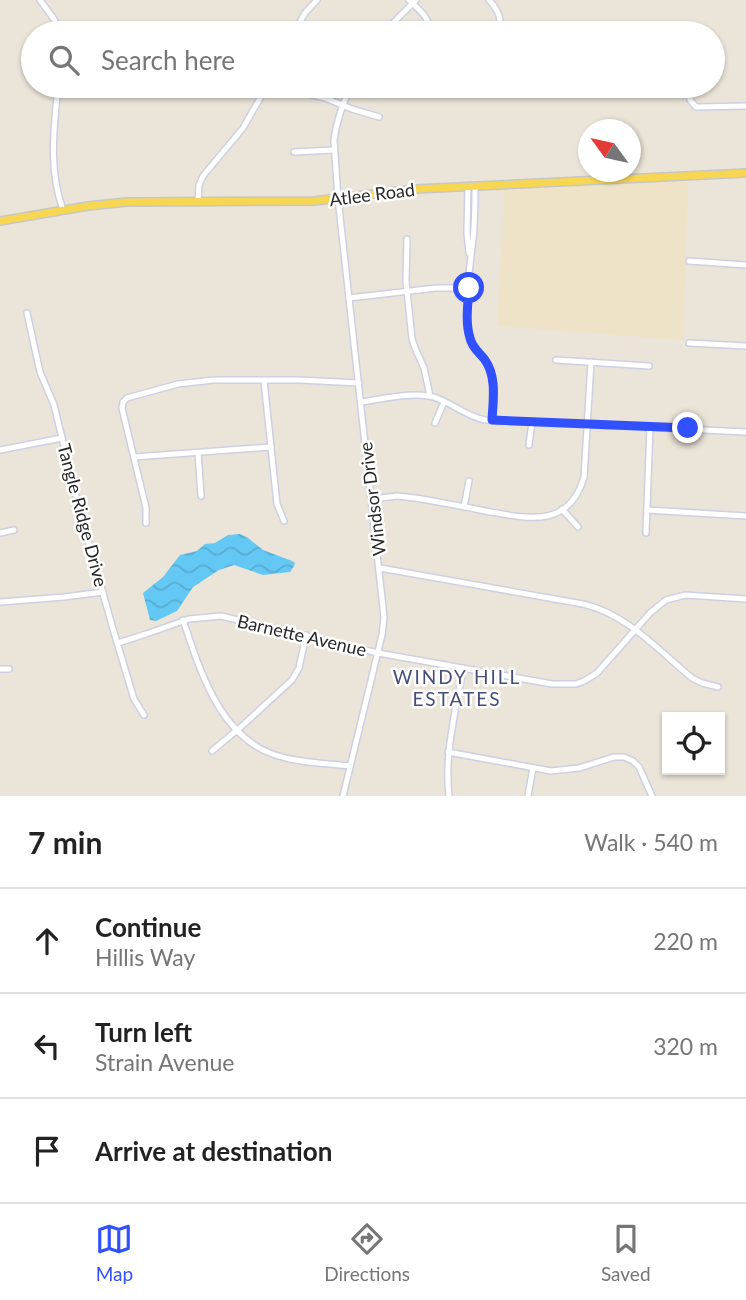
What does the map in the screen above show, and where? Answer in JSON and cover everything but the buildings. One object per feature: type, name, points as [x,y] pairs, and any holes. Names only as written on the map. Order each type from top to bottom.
[{"type":"main road","name":"Atlee Road","points":[[0,221],[127,202],[314,201],[416,189],[746,173]]},
{"type":"street","points":[[40,0],[55,21]]},
{"type":"street","points":[[301,21],[317,0]]},
{"type":"street","points":[[489,0],[498,10],[500,21]]},
{"type":"street","points":[[394,21],[413,1],[428,21]]},
{"type":"street","points":[[57,98],[52,153],[63,210]]},
{"type":"street","points":[[198,202],[202,176],[243,128],[260,98]]},
{"type":"street","points":[[326,98],[379,117]]},
{"type":"street","name":"Windsor Drive","points":[[343,796],[378,653],[384,617],[334,150],[335,131],[345,98]]},
{"type":"street","points":[[691,98],[696,107],[746,106]]},
{"type":"street","points":[[294,152],[334,150]]},
{"type":"street","points":[[471,186],[467,239],[470,262],[468,332],[472,344],[486,361],[491,373],[492,420]]},
{"type":"street","points":[[407,239],[406,292],[413,343],[424,368],[430,396]]},
{"type":"street","points":[[689,261],[746,265]]},
{"type":"street","points":[[349,298],[436,288],[469,288]]},
{"type":"street","name":"Tangle Ridge Drive","points":[[26,313],[40,372],[54,405],[80,512],[134,699],[144,715]]},
{"type":"street","points":[[689,343],[746,346]]},
{"type":"street","points":[[556,360],[649,366]]},
{"type":"street","points":[[372,499],[405,497],[530,518],[544,517],[562,509],[577,494],[584,477],[591,362]]},
{"type":"street","points":[[146,523],[146,508],[122,408],[125,399],[160,388],[213,380],[359,383]]},
{"type":"street","points":[[264,381],[277,504],[284,521]]},
{"type":"street","points":[[361,402],[430,396],[468,416],[492,420],[746,432]]},
{"type":"street","points":[[435,423],[444,402]]},
{"type":"street","points":[[529,445],[532,422]]},
{"type":"street","points":[[646,533],[650,426]]},
{"type":"street","points":[[0,450],[62,438]]},
{"type":"street","points":[[134,457],[271,447]]},
{"type":"street","points":[[198,453],[201,496]]},
{"type":"street","points":[[464,507],[469,481]]},
{"type":"street","points":[[562,509],[578,527]]},
{"type":"street","points":[[647,510],[746,516]]},
{"type":"street","points":[[0,533],[14,530]]},
{"type":"street","points":[[380,568],[593,606],[612,614],[636,630],[692,678],[719,687]]},
{"type":"street","points":[[0,602],[103,592]]},
{"type":"street","name":"Barnette Avenue","points":[[118,643],[183,620],[220,616],[378,653],[551,684],[576,684],[590,678],[604,667],[655,608],[672,598],[685,596],[746,599]]},
{"type":"street","points":[[183,620],[205,681],[220,708],[237,730],[257,747],[274,755],[350,766]]},
{"type":"street","points":[[212,751],[292,680],[299,668],[306,635]]},
{"type":"street","points":[[449,796],[448,752],[463,668]]},
{"type":"street","points":[[0,669],[9,669]]},
{"type":"street","points":[[448,752],[551,771],[569,770],[614,757],[624,757],[639,767],[652,796]]},
{"type":"street","points":[[528,796],[533,768]]},
{"type":"shaded area","points":[[688,179],[683,340],[497,326],[505,188]]},
{"type":"water","points":[[240,534],[263,550],[295,563],[290,572],[263,575],[234,565],[219,570],[193,587],[177,611],[156,621],[150,620],[143,593],[163,577],[180,555],[197,551],[205,544],[215,543],[228,535]]},
{"type":"district","name":"WINDY HILL ESTATES","points":[[457,687]]},
{"type":"route","points":[[469,288],[468,332],[472,344],[486,361],[493,379],[492,420],[688,428]]}]
